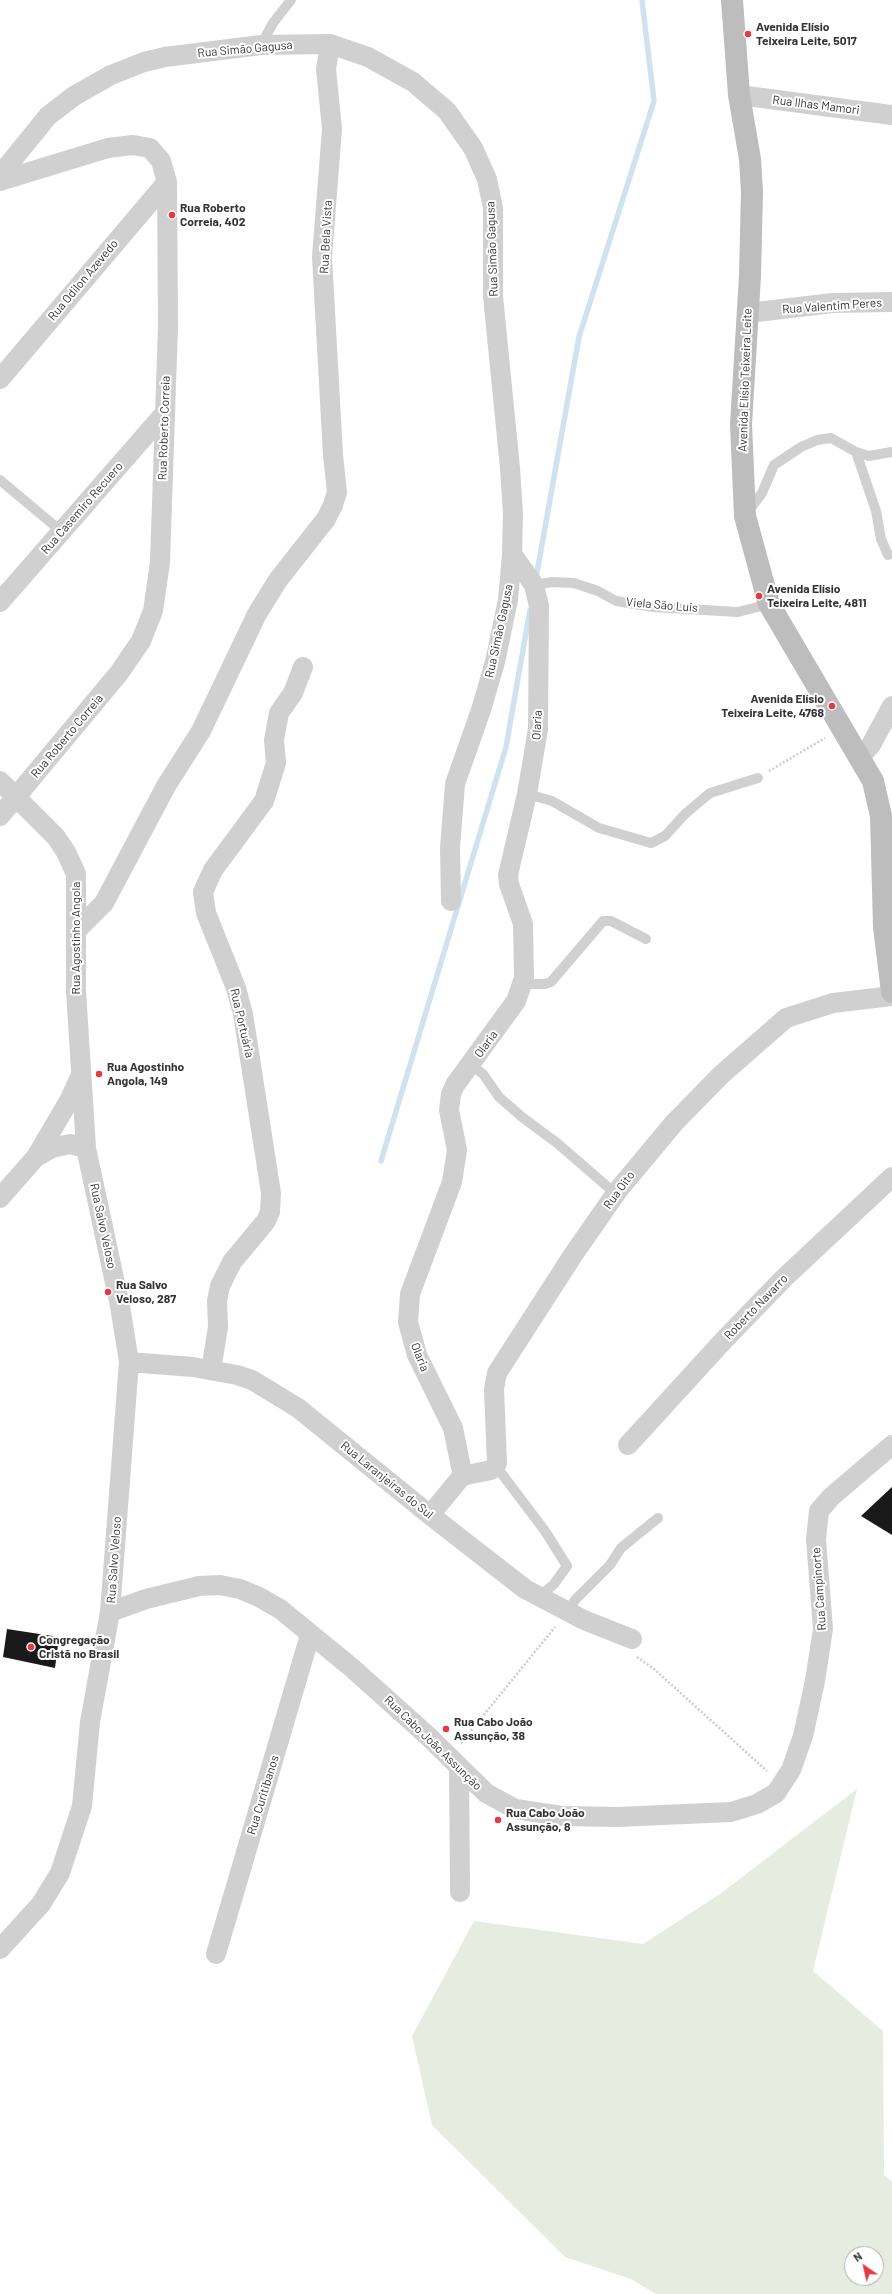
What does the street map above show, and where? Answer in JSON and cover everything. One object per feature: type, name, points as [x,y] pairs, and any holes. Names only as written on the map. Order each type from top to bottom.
[{"type":"main road","name":"Avenida Elísio Teixeira Leite","points":[[732,0],[739,95],[750,159],[752,192],[748,313],[741,424],[745,516],[768,604],[886,803],[881,816],[892,992]]},
{"type":"street","name":"Rua Simão Gagusa","points":[[0,175],[48,116],[74,96],[111,75],[144,62],[261,45],[330,44],[368,57],[413,82],[448,111],[473,148],[487,179],[493,208],[493,296],[510,468],[513,514],[512,554],[508,600],[495,662],[481,710],[455,784],[450,848],[451,901]]},
{"type":"street","name":"Rua Bela Vista","points":[[76,931],[104,903],[166,786],[201,731],[257,614],[278,580],[326,520],[334,505],[337,492],[333,455],[322,257],[332,129],[326,69],[330,44]]},
{"type":"street","name":"Rua Ilhas Mamori","points":[[739,95],[892,115]]},
{"type":"street","name":"Rua Roberto Correia","points":[[0,181],[108,148],[133,145],[150,148],[161,161],[166,182],[168,326],[160,562],[153,611],[141,641],[119,673],[0,816]]},
{"type":"street","name":"Rua Odilon Azevedo","points":[[0,379],[166,182]]},
{"type":"street","name":"Rua Valentim Peres","points":[[748,313],[833,303],[892,302]]},
{"type":"street","name":"Rua Casemiro Recuero","points":[[0,602],[164,414]]},
{"type":"street","name":"Olaria","points":[[462,1476],[453,1428],[417,1355],[408,1322],[408,1310],[410,1294],[452,1182],[456,1162],[457,1150],[449,1110],[451,1094],[455,1085],[516,1001],[522,984],[525,943],[523,924],[509,884],[508,875],[527,794],[538,729],[539,606],[534,585],[512,554]]},
{"type":"street","name":"Rua Portuária","points":[[211,1370],[218,1327],[217,1301],[220,1286],[232,1262],[266,1220],[270,1212],[271,1193],[243,1014],[236,988],[206,913],[203,892],[207,881],[220,860],[264,801],[276,763],[274,740],[279,713],[293,693],[303,667]]},
{"type":"street","points":[[860,757],[871,745],[892,706]]},
{"type":"street","name":"Rua Agostinho Angola","points":[[0,781],[17,796],[56,837],[76,874],[76,991],[86,1148],[70,1144],[52,1148],[36,1157]]},
{"type":"street","name":"Rua Oito","points":[[496,1466],[497,1455],[494,1389],[497,1373],[573,1255],[616,1194],[674,1123],[721,1075],[780,1022],[799,1013],[833,1003],[892,996]]},
{"type":"street","name":"Rua Agostinho Angola","points":[[0,1198],[36,1157],[70,1099],[81,1074]]},
{"type":"street","name":"Rua Salvo Veloso","points":[[0,1949],[41,1904],[60,1873],[82,1806],[90,1722],[110,1612],[128,1362],[120,1306],[86,1148]]},
{"type":"street","name":"Roberto Navarro","points":[[628,1445],[724,1340],[784,1278],[892,1177]]},
{"type":"street","name":"Rua Laranjeiras do Sul","points":[[128,1362],[211,1370],[252,1380],[298,1408],[430,1515],[525,1589],[567,1612],[632,1639]]},
{"type":"street","name":"Rua Campinorte","points":[[783,1784],[803,1736],[815,1681],[823,1630],[816,1539],[819,1511],[831,1497],[892,1445]]},
{"type":"street","points":[[430,1515],[462,1476],[491,1470],[496,1466]]},
{"type":"street","name":"Rua Cabo João Assunção","points":[[110,1612],[175,1591],[199,1586],[220,1585],[240,1589],[259,1597],[280,1609],[310,1635],[352,1666],[486,1793],[507,1806],[562,1816],[617,1817],[731,1812],[769,1798],[776,1793],[783,1784]]},
{"type":"street","name":"Rua Curitibanos","points":[[216,1954],[310,1635]]},
{"type":"street","points":[[454,1762],[460,1892]]},
{"type":"lane","points":[[261,45],[273,24],[291,0]]},
{"type":"lane","points":[[745,516],[762,493],[774,465],[788,454],[826,438],[831,438],[856,452],[869,456],[892,452]]},
{"type":"lane","points":[[856,452],[871,496],[882,539],[888,555]]},
{"type":"lane","points":[[0,480],[62,532]]},
{"type":"lane","name":"Viela São Luis","points":[[534,585],[552,582],[574,583],[598,591],[616,601],[653,606],[738,612],[768,604]]},
{"type":"lane","points":[[527,794],[552,802],[599,828],[651,843],[665,836],[685,814],[710,793],[758,778]]},
{"type":"lane","points":[[522,984],[546,984],[552,982],[603,921],[611,921],[646,939]]},
{"type":"lane","points":[[471,1065],[482,1074],[500,1097],[522,1117],[557,1143],[616,1194]]},
{"type":"lane","points":[[496,1466],[545,1531],[567,1566],[554,1584],[540,1597]]},
{"type":"lane","points":[[567,1612],[575,1600],[610,1565],[621,1548],[658,1518]]},
{"type":"path","points":[[758,778],[841,728]]},
{"type":"path","points":[[454,1762],[567,1612]]},
{"type":"path","points":[[632,1639],[630,1653],[654,1669],[783,1784]]},
{"type":"shaded area","points":[[857,1789],[813,1971],[883,2031],[884,2175],[892,2182],[892,2294],[656,2294],[631,2279],[565,2257],[432,2125],[412,2036],[474,1921],[643,1944],[720,1894]]},
{"type":"building","points":[[892,1487],[892,1535],[861,1516]]},
{"type":"building","name":"Congregação Cristã no Brasil","points":[[7,1629],[59,1637],[55,1668],[3,1657]]},
{"type":"waterway","points":[[536,578],[579,337],[654,101],[642,0]]},
{"type":"waterway","points":[[381,1161],[506,747],[530,610]]},
{"type":"place","name":"Avenida Elísio Teixeira Leite, 5017","points":[[748,34]]},
{"type":"place","name":"Rua Roberto Correia, 402","points":[[172,215]]},
{"type":"place","name":"Avenida Elísio Teixeira Leite, 4811","points":[[759,596]]},
{"type":"place","name":"Avenida Elísio Teixeira Leite, 4768","points":[[832,706]]},
{"type":"place","name":"Rua Agostinho Angola, 149","points":[[99,1074]]},
{"type":"place","name":"Rua Salvo Veloso, 287","points":[[108,1292]]},
{"type":"place","name":"Congregação Cristã no Brasil","points":[[31,1647]]},
{"type":"place","name":"Rua Cabo João Assunção, 38","points":[[446,1729]]},
{"type":"place","name":"Rua Cabo João Assunção, 8","points":[[498,1820]]}]
